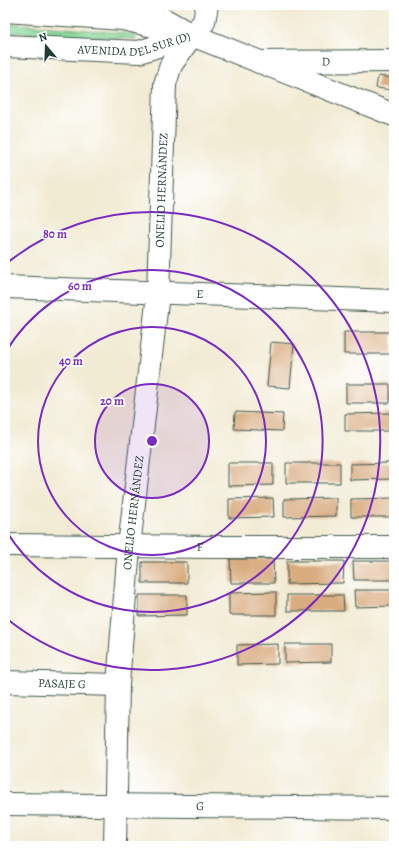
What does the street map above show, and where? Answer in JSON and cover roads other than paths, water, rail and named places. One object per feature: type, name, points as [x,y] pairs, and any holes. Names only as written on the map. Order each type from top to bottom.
[{"type":"street","name":"ONELIO HERNÁNDEZ","points":[[115,846],[117,806],[118,685],[129,546],[158,294],[165,84],[171,65],[192,35],[204,22],[207,5]]},
{"type":"street","name":"AVENIDA DEL SUR (D)","points":[[5,10],[130,10],[192,35]]},
{"type":"street","name":"AVENIDA DEL SUR (D)","points":[[5,46],[139,52],[192,35]]},
{"type":"street","points":[[192,35],[394,115]]},
{"type":"street","name":"ONELIO HERNÁNDEZ","points":[[139,52],[155,60],[165,84]]},
{"type":"street","name":"D","points":[[258,62],[394,61]]},
{"type":"street","name":"E","points":[[5,287],[158,294],[394,301]]},
{"type":"street","name":"F","points":[[5,546],[394,547]]},
{"type":"street","name":"PASAJE G","points":[[5,682],[118,685]]},
{"type":"street","name":"G","points":[[5,804],[394,808]]}]
